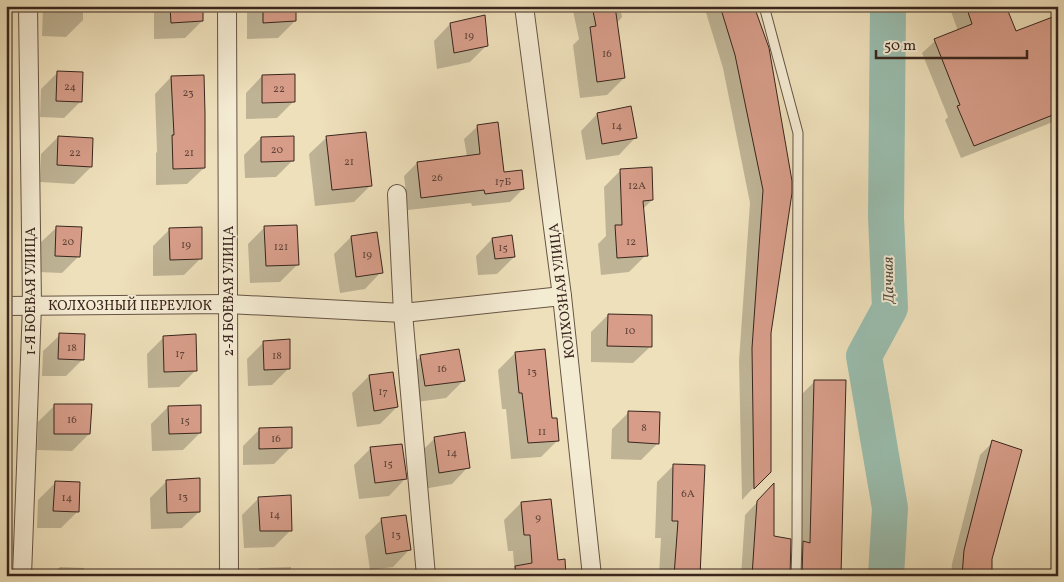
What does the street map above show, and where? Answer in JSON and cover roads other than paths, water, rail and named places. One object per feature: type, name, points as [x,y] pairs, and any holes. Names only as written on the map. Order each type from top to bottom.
[{"type":"street","name":"1-Я БОЕВАЯ УЛИЦА","points":[[22,576],[32,305],[28,6]]},
{"type":"street","name":"2-Я БОЕВАЯ УЛИЦА","points":[[227,6],[230,576]]},
{"type":"street","name":"КОЛХОЗНАЯ УЛИЦА","points":[[524,6],[562,296],[592,576]]},
{"type":"street","points":[[397,194],[403,313],[426,576]]},
{"type":"street","name":"КОЛХОЗНЫЙ ПЕРЕУЛОК","points":[[6,306],[228,304],[403,313],[562,296]]},
{"type":"lane","points":[[764,6],[798,133],[796,576]]},
{"type":"waterway","name":"Дачная","points":[[886,576],[890,508],[864,356],[890,308],[886,217],[888,6]]}]
